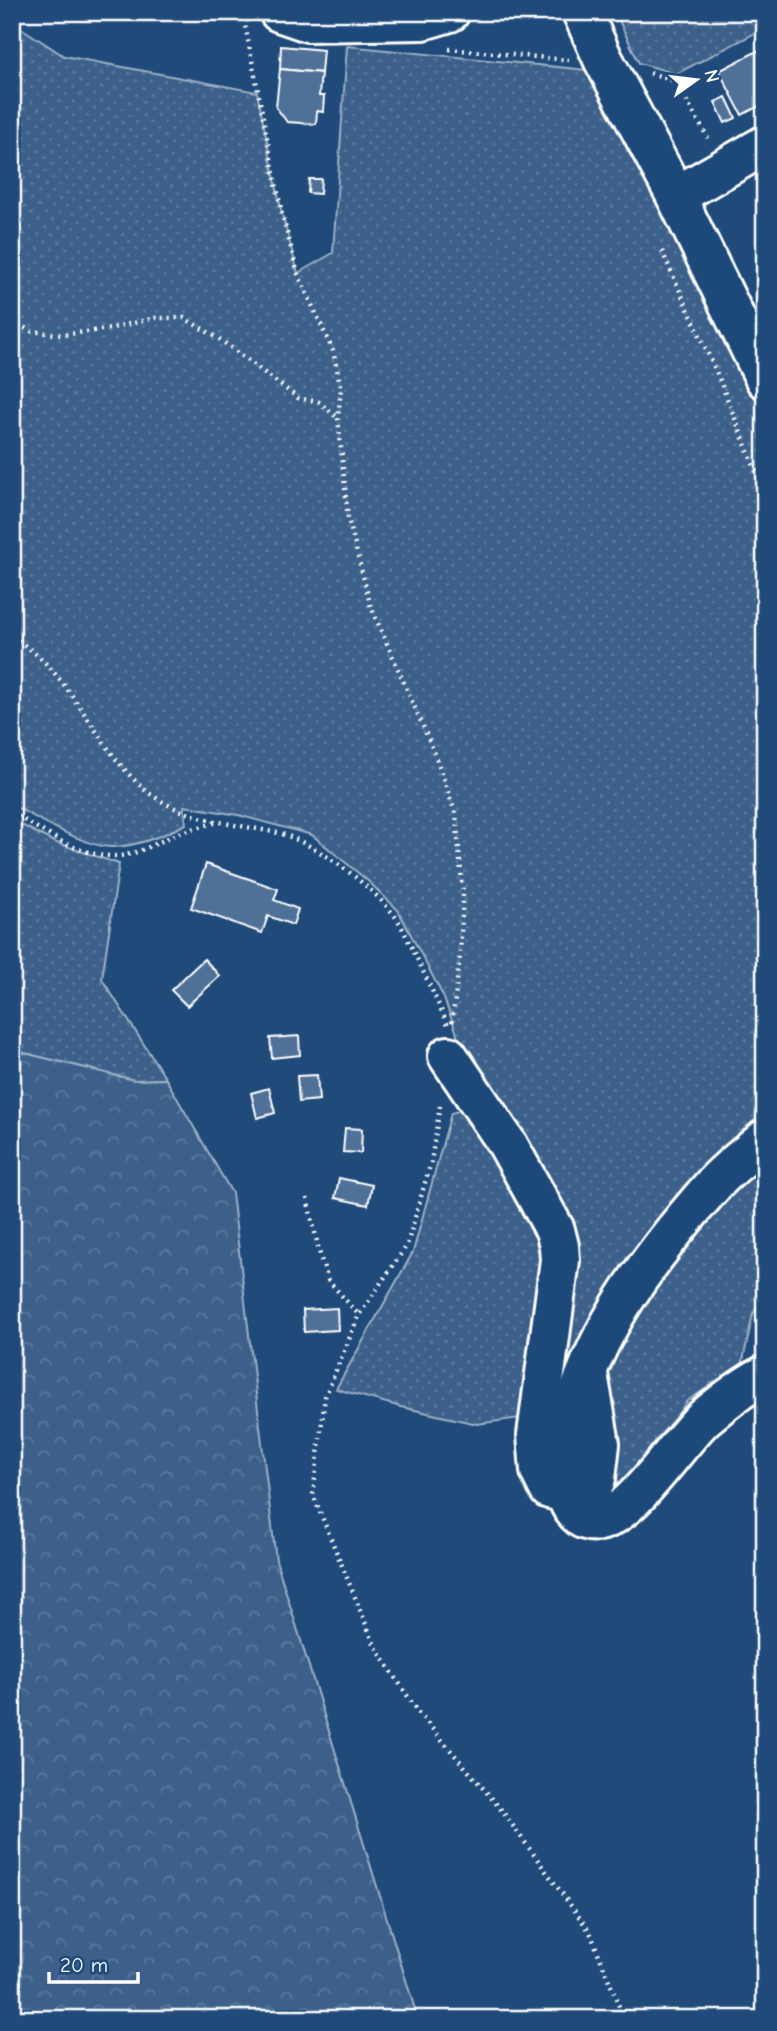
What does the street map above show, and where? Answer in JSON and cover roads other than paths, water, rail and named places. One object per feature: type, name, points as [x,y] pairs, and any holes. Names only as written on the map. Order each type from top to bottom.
[{"type":"street","points":[[279,12],[308,22],[423,20],[450,12]]},
{"type":"street","points":[[582,12],[603,59],[676,195],[765,379]]},
{"type":"street","points":[[676,195],[765,145]]},
{"type":"street","points":[[448,1056],[508,1145],[555,1230],[560,1260],[537,1434],[540,1471],[549,1489],[595,1522],[614,1516],[639,1495],[672,1452],[704,1419],[747,1384],[765,1375]]},
{"type":"street","points":[[574,1505],[566,1458],[570,1422],[606,1329],[630,1288],[715,1184],[765,1139]]}]
